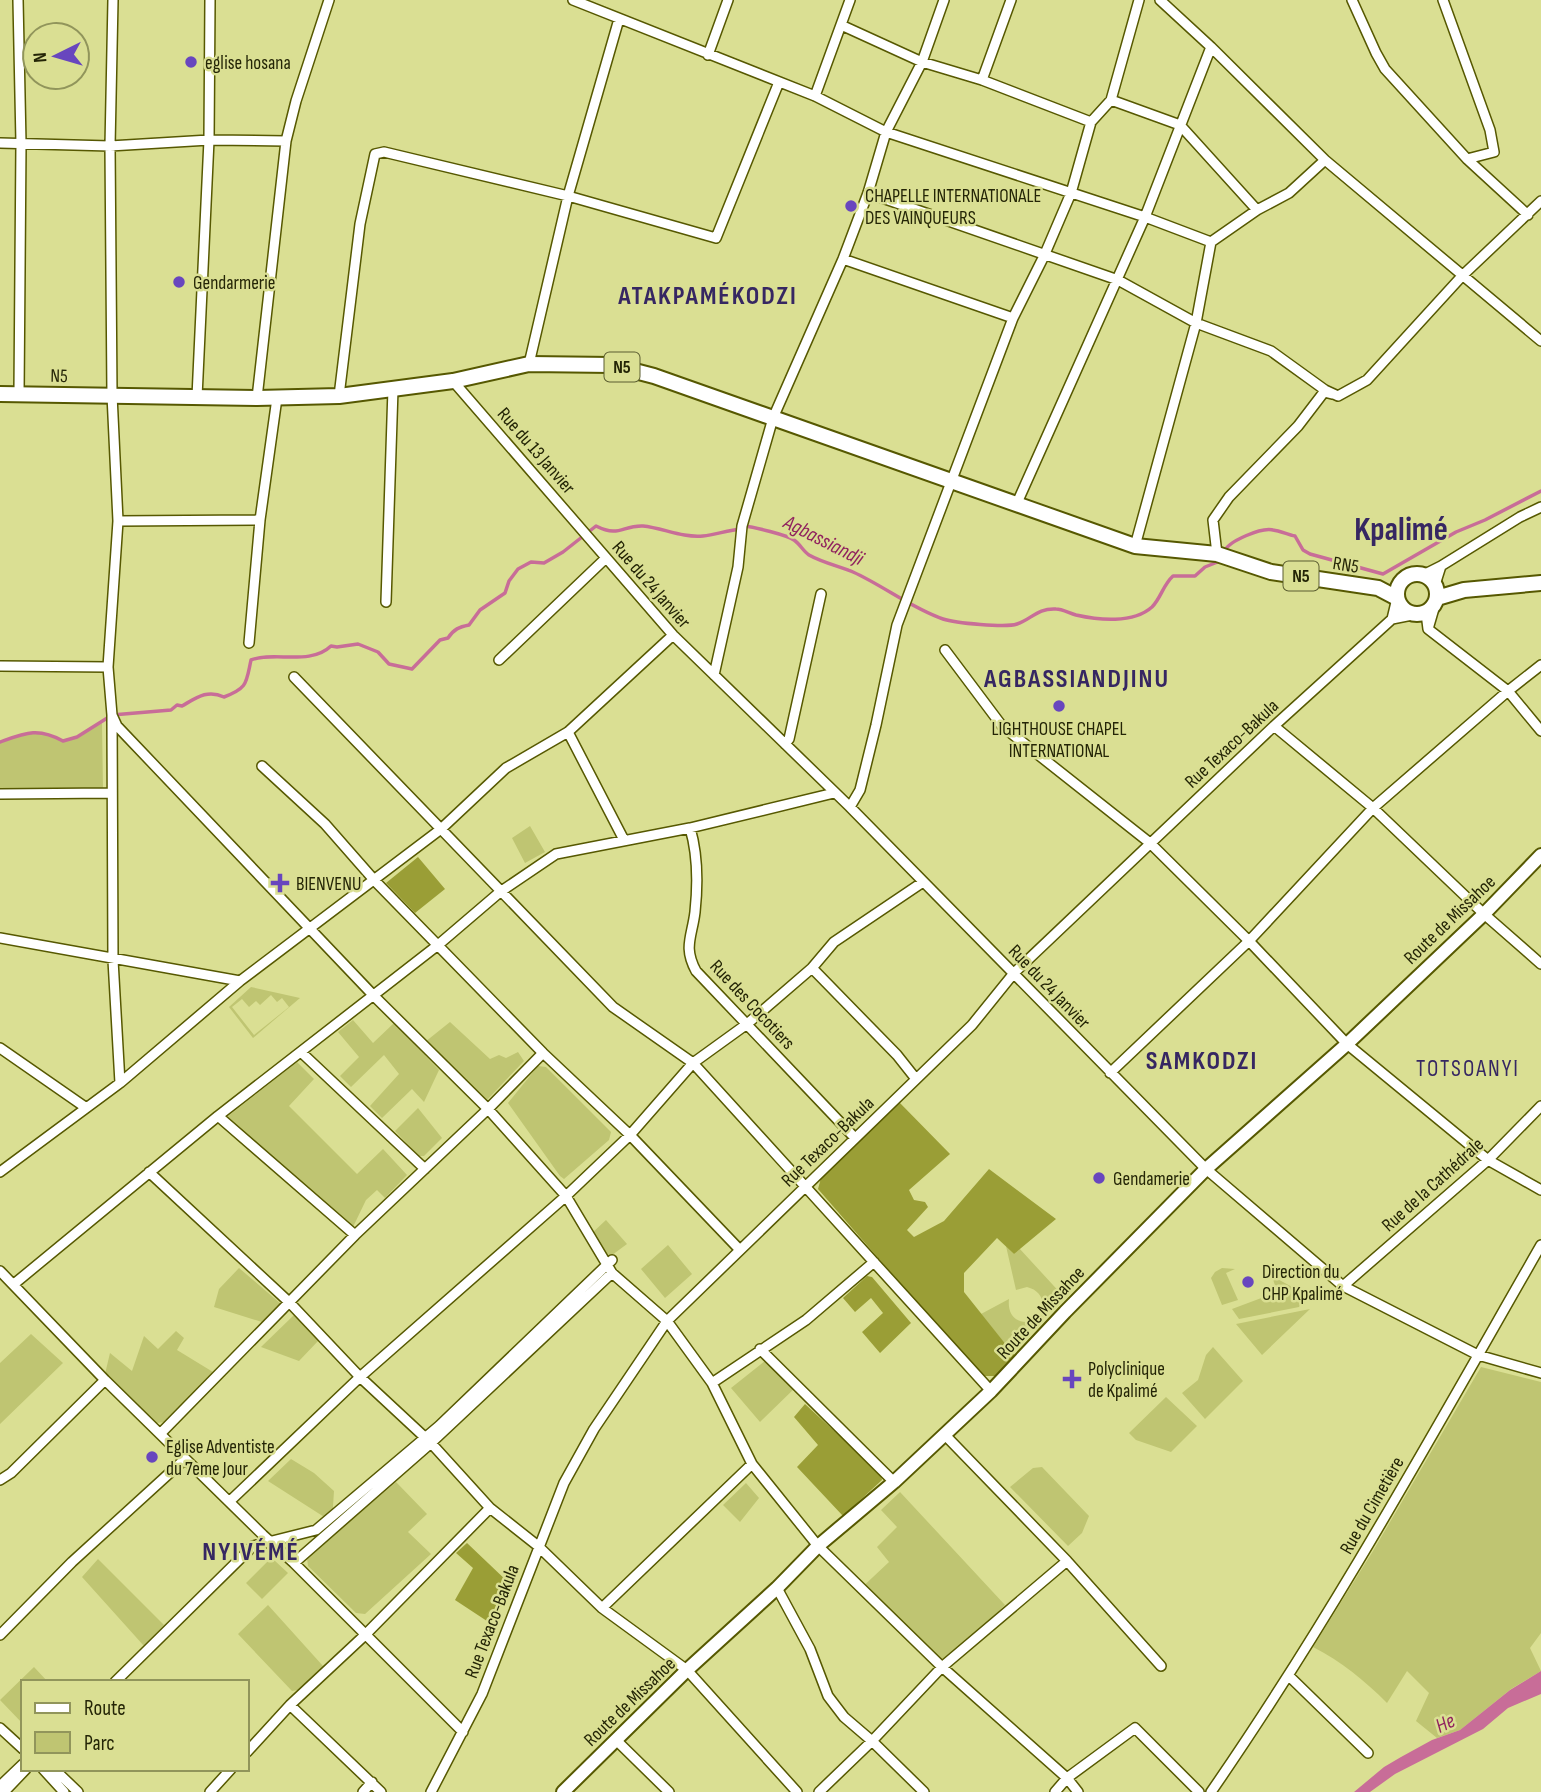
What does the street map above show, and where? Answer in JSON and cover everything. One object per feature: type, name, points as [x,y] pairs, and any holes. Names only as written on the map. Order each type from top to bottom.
[{"type":"main road","name":"N5","points":[[0,394],[257,398],[339,396],[453,381],[529,364],[612,365],[654,376],[1135,547],[1221,555]]},
{"type":"main road","name":"RN5","points":[[1221,555],[1271,572],[1378,588],[1397,598],[1401,607],[1419,614]]},
{"type":"main road","name":"RN5","points":[[1378,588],[1401,581],[1410,575],[1432,586],[1464,590],[1541,583]]},
{"type":"main road","points":[[1397,598],[1401,581]]},
{"type":"main road","points":[[1419,614],[1435,604],[1432,586]]},
{"type":"main road","name":"Route de Missahoe","points":[[563,1792],[818,1546],[894,1482],[991,1391],[1206,1169],[1347,1044],[1484,914],[1541,855]]},
{"type":"street","points":[[18,0],[19,394]]},
{"type":"street","points":[[113,0],[110,146],[112,395],[118,521],[108,667],[112,715],[113,960],[120,1083]]},
{"type":"street","points":[[197,397],[209,140],[210,0]]},
{"type":"street","points":[[257,398],[286,141],[296,101],[329,0]]},
{"type":"street","points":[[573,0],[815,96],[886,132],[1145,217],[1211,242]]},
{"type":"street","points":[[708,55],[728,0]]},
{"type":"street","points":[[815,96],[850,0]]},
{"type":"street","points":[[714,675],[738,567],[742,526],[773,418],[843,259],[868,193],[886,132],[922,62],[944,0]]},
{"type":"street","points":[[982,80],[1011,0]]},
{"type":"street","points":[[849,807],[860,790],[897,625],[1013,318],[1071,193],[1091,122],[1111,100],[1139,0]]},
{"type":"street","points":[[1160,0],[1325,160],[1541,341]]},
{"type":"street","points":[[1352,0],[1385,69],[1467,159],[1528,215]]},
{"type":"street","points":[[1443,0],[1490,130],[1494,152],[1467,159]]},
{"type":"street","points":[[529,364],[568,196],[619,19]]},
{"type":"street","points":[[841,25],[922,62],[982,80],[1091,122]]},
{"type":"street","points":[[1017,503],[1145,217],[1211,47]]},
{"type":"street","points":[[339,396],[360,224],[374,154],[384,152],[568,196],[716,238],[779,82]]},
{"type":"street","points":[[1111,100],[1180,125],[1257,210]]},
{"type":"street","points":[[0,143],[110,146],[209,140],[286,141]]},
{"type":"street","points":[[1135,547],[1196,323],[1211,242],[1257,210],[1289,193],[1325,160]]},
{"type":"street","points":[[868,193],[1118,280],[1196,323],[1271,351],[1325,390],[1338,396]]},
{"type":"street","points":[[1221,555],[1213,520],[1229,497],[1298,426],[1324,392],[1338,396],[1367,380],[1462,276],[1541,201]]},
{"type":"street","points":[[843,259],[1013,318]]},
{"type":"street","name":"Rue du 13 Janvier","points":[[453,381],[593,543]]},
{"type":"street","points":[[386,602],[393,389]]},
{"type":"street","points":[[249,643],[260,520],[277,398]]},
{"type":"street","points":[[1429,629],[1432,586],[1441,566],[1541,506]]},
{"type":"street","points":[[118,521],[260,520]]},
{"type":"street","name":"Rue du 24 Janvier","points":[[593,543],[673,635],[849,807],[1206,1169],[1343,1286],[1478,1355],[1541,1373]]},
{"type":"street","points":[[499,660],[606,558]]},
{"type":"street","points":[[1432,586],[1441,566]]},
{"type":"street","points":[[785,744],[789,739],[821,594]]},
{"type":"street","points":[[1392,620],[1397,598]]},
{"type":"street","points":[[1419,614],[1429,629],[1508,691],[1541,731]]},
{"type":"street","name":"Rue Texaco-Bakula","points":[[431,1792],[482,1694],[564,1483],[594,1429],[667,1321],[972,1025],[1014,973],[1274,726],[1392,620],[1419,614]]},
{"type":"street","points":[[0,1172],[120,1083],[240,981],[441,829],[506,768],[568,732],[673,635]]},
{"type":"street","points":[[945,650],[1002,726],[1150,843],[1249,941],[1347,1044],[1488,1160],[1541,1190]]},
{"type":"street","points":[[1110,1073],[1249,941],[1373,808],[1541,665]]},
{"type":"street","points":[[0,666],[108,667]]},
{"type":"street","points":[[294,677],[613,1007],[693,1063],[991,1391]]},
{"type":"street","points":[[112,715],[117,726],[374,996],[488,1109],[566,1196],[612,1273],[667,1321],[712,1383],[752,1464],[818,1546],[942,1667],[1067,1778],[1078,1792]]},
{"type":"street","points":[[1274,726],[1373,808],[1484,914],[1541,964]]},
{"type":"street","points":[[568,732],[624,840]]},
{"type":"street","points":[[262,766],[325,824],[375,880],[543,1053],[630,1135],[740,1250]]},
{"type":"street","points":[[0,794],[111,793]]},
{"type":"street","points":[[14,1284],[218,1116],[374,996],[500,892],[556,854],[691,828],[834,793]]},
{"type":"street","name":"Rue des Cocotiers","points":[[691,828],[697,851],[695,912],[687,952],[696,971],[855,1138]]},
{"type":"street","points":[[230,1501],[360,1377],[566,1196],[630,1135],[693,1063],[747,1024],[811,968],[834,942],[923,882]]},
{"type":"street","points":[[0,938],[240,981]]},
{"type":"street","points":[[811,968],[897,1055],[916,1079]]},
{"type":"street","points":[[0,1048],[85,1107]]},
{"type":"street","points":[[302,1053],[425,1169]]},
{"type":"street","points":[[160,1434],[355,1234],[488,1109],[543,1053]]},
{"type":"street","name":"Rue de la Cathédrale","points":[[1343,1286],[1488,1160],[1541,1106]]},
{"type":"street","points":[[218,1116],[355,1234]]},
{"type":"street","points":[[149,1172],[290,1303],[360,1377],[431,1443],[490,1508],[538,1546],[602,1608],[687,1670],[797,1792]]},
{"type":"street","name":"Rue du Cimetière","points":[[1211,1792],[1289,1676],[1541,1245]]},
{"type":"street","points":[[114,1680],[253,1546],[316,1530],[439,1426],[612,1260]]},
{"type":"street","points":[[712,1383],[806,1320],[874,1262]]},
{"type":"street","points":[[0,1271],[184,1459],[294,1563],[463,1732]]},
{"type":"street","points":[[294,1563],[431,1443],[612,1273]]},
{"type":"street","points":[[760,1349],[894,1482]]},
{"type":"street","points":[[0,1480],[11,1473],[105,1380]]},
{"type":"street","points":[[944,1434],[1067,1561],[1161,1665]]},
{"type":"street","points":[[0,1635],[72,1562],[184,1459]]},
{"type":"street","points":[[602,1608],[752,1464]]},
{"type":"street","points":[[248,1751],[290,1705],[365,1635],[490,1508]]},
{"type":"street","points":[[114,1680],[263,1535]]},
{"type":"street","points":[[819,1792],[942,1667],[1067,1561]]},
{"type":"street","points":[[777,1588],[810,1648],[828,1696],[844,1717],[924,1792]]},
{"type":"street","points":[[1289,1676],[1368,1752]]},
{"type":"street","points":[[290,1705],[381,1792]]},
{"type":"street","points":[[0,1728],[21,1747]]},
{"type":"street","points":[[1055,1792],[1067,1778],[1135,1728],[1199,1792]]},
{"type":"street","points":[[616,1740],[669,1792]]},
{"type":"street","points":[[0,1786],[21,1767]]},
{"type":"street","points":[[4,1792],[24,1771]]},
{"type":"street","points":[[45,1771],[64,1792]]},
{"type":"street","points":[[56,1771],[78,1792]]},
{"type":"street","points":[[210,1792],[229,1771]]},
{"type":"street","points":[[363,1792],[372,1782]]},
{"type":"green space","points":[[102,723],[103,790],[0,791],[0,743],[32,733],[46,734],[63,741],[77,737]]},
{"type":"green space","points":[[530,826],[545,852],[525,863],[512,838]]},
{"type":"green space","points":[[251,987],[300,998],[253,1038],[229,1007]],"holes":[[[271,995],[277,1002],[282,998],[289,1007],[254,1035],[232,1007],[242,999],[249,1007],[256,1001],[260,1005]]]},
{"type":"green space","points":[[353,1020],[373,1043],[394,1023],[439,1070],[424,1102],[412,1089],[382,1118],[370,1106],[399,1074],[384,1055],[351,1087],[340,1076],[359,1057],[338,1032]]},
{"type":"green space","points":[[450,1022],[490,1059],[499,1055],[506,1058],[518,1052],[524,1061],[487,1100],[480,1102],[425,1042]]},
{"type":"green space","points":[[297,1062],[314,1079],[289,1106],[357,1174],[383,1149],[407,1175],[385,1198],[377,1190],[366,1200],[353,1227],[227,1117]]},
{"type":"green space","points":[[538,1066],[546,1067],[611,1132],[609,1140],[564,1179],[508,1103]]},
{"type":"green space","points":[[418,1108],[442,1138],[424,1156],[419,1156],[395,1131]]},
{"type":"green space","points":[[606,1220],[627,1244],[608,1258],[591,1234]]},
{"type":"green space","points":[[668,1245],[692,1274],[665,1298],[641,1269]]},
{"type":"green space","points":[[1006,1246],[1014,1254],[1019,1248],[1064,1297],[1040,1321],[1037,1318],[1042,1308],[1042,1299],[1037,1292],[1027,1287],[1016,1290]]},
{"type":"green space","points":[[239,1268],[281,1304],[262,1322],[214,1307],[219,1289]]},
{"type":"green space","points":[[1222,1268],[1235,1269],[1226,1273],[1238,1300],[1222,1305],[1211,1278]]},
{"type":"green space","points":[[1272,1276],[1305,1294],[1299,1307],[1239,1319],[1232,1309],[1277,1292]]},
{"type":"green space","points":[[1009,1299],[1010,1310],[1015,1318],[1037,1324],[1010,1350],[981,1314]]},
{"type":"green space","points":[[1310,1309],[1262,1355],[1236,1324]]},
{"type":"green space","points":[[294,1315],[319,1340],[299,1361],[261,1347]]},
{"type":"green space","points":[[176,1331],[184,1338],[177,1350],[213,1372],[165,1422],[157,1423],[105,1374],[110,1353],[132,1371],[144,1336],[158,1349]]},
{"type":"green space","points":[[31,1334],[63,1363],[0,1424],[0,1363]]},
{"type":"green space","points":[[1213,1347],[1243,1381],[1205,1419],[1182,1393],[1198,1380],[1206,1355]]},
{"type":"green space","points":[[770,1357],[797,1386],[760,1422],[731,1388]]},
{"type":"green space","points":[[1481,1367],[1541,1382],[1541,1633],[1530,1648],[1541,1671],[1511,1689],[1460,1730],[1437,1738],[1416,1721],[1429,1693],[1407,1671],[1387,1703],[1352,1672],[1313,1647]]},
{"type":"green space","points":[[1166,1397],[1197,1426],[1171,1452],[1136,1440],[1129,1433]]},
{"type":"green space","points":[[291,1459],[314,1473],[334,1491],[332,1522],[268,1481]]},
{"type":"green space","points":[[1042,1467],[1089,1516],[1082,1533],[1068,1546],[1010,1487],[1033,1468]]},
{"type":"green space","points":[[396,1482],[427,1514],[408,1532],[431,1554],[365,1614],[356,1613],[308,1566],[307,1558]]},
{"type":"green space","points":[[746,1483],[759,1498],[740,1522],[723,1505]]},
{"type":"green space","points":[[900,1492],[1005,1605],[938,1671],[857,1592],[889,1562],[877,1547],[897,1527],[881,1510]]},
{"type":"green space","points":[[98,1559],[164,1625],[144,1646],[82,1577]]},
{"type":"green space","points":[[274,1560],[288,1573],[262,1599],[246,1583],[268,1561]]},
{"type":"green space","points":[[268,1605],[323,1666],[298,1690],[292,1691],[238,1634]]},
{"type":"green space","points":[[34,1667],[46,1680],[21,1680],[21,1722],[0,1700]]},
{"type":"shaded area","points":[[418,857],[445,889],[415,913],[386,883]]},
{"type":"shaded area","points":[[899,1102],[950,1154],[909,1190],[914,1200],[925,1202],[928,1207],[907,1230],[914,1237],[944,1221],[989,1169],[1056,1219],[1014,1254],[997,1238],[964,1273],[964,1292],[1015,1356],[995,1376],[981,1376],[818,1189],[821,1178]]},
{"type":"shaded area","points":[[867,1276],[872,1277],[911,1323],[880,1353],[862,1332],[883,1313],[871,1298],[855,1312],[843,1298]]},
{"type":"shaded area","points":[[805,1404],[881,1474],[882,1480],[843,1516],[797,1467],[818,1445],[794,1417]]},
{"type":"shaded area","points":[[467,1543],[509,1583],[493,1625],[455,1600],[473,1568],[456,1553]]},
{"type":"shaded area","points":[[1541,1671],[1541,1694],[1508,1708],[1483,1729],[1395,1774],[1370,1792],[1354,1792],[1384,1767],[1401,1757],[1432,1740],[1460,1730],[1510,1690]]},
{"type":"waterway","name":"Agbassiandji","points":[[1224,552],[1246,536],[1273,530],[1295,536],[1303,550],[1310,554],[1383,574],[1456,532],[1541,491]]},
{"type":"waterway","name":"Agbassiandji","points":[[0,742],[32,733],[46,734],[63,741],[77,737],[112,715],[171,710],[177,705],[182,706],[207,694],[224,697],[238,691],[245,684],[251,660],[260,658],[303,657],[322,652],[331,646],[358,644],[378,652],[389,664],[412,669],[440,640],[469,625],[480,610],[505,593],[509,581],[518,569],[531,562],[544,563],[596,526],[611,531],[643,526],[695,536],[741,529]]},
{"type":"waterway","name":"Agbassiandji","points":[[744,526],[790,538],[809,555],[853,572],[943,619],[980,624],[1017,624],[1049,609],[1105,619],[1135,616],[1152,607],[1173,576],[1195,576],[1221,559]]},
{"type":"place","name":"eglise hosana","points":[[191,62]]},
{"type":"place","name":"CHAPELLE INTERNATIONALE DES VAINQUEURS","points":[[851,206]]},
{"type":"place","name":"Gendarmerie","points":[[179,282]]},
{"type":"place","name":"LIGHTHOUSE CHAPEL INTERNATIONAL","points":[[1059,706]]},
{"type":"place","name":"BIENVENU","points":[[280,883]]},
{"type":"place","name":"Gendamerie","points":[[1099,1178]]},
{"type":"place","name":"Direction du CHP Kpalimé","points":[[1248,1282]]},
{"type":"place","name":"Polyclinique de Kpalimé","points":[[1072,1379]]},
{"type":"place","name":"Eglise Adventiste du 7eme Jour","points":[[152,1457]]},
{"type":"district","name":"ATAKPAMÉKODZI","points":[[708,295]]},
{"type":"district","name":"Kpalimé","points":[[1401,528]]},
{"type":"district","name":"AGBASSIANDJINU","points":[[1077,678]]},
{"type":"district","name":"SAMKODZI","points":[[1202,1060]]},
{"type":"district","name":"TOTSOANYI","points":[[1468,1068]]},
{"type":"district","name":"NYIVÉMÉ","points":[[251,1551]]},
{"type":"water label","name":"He","points":[[1445,1723]]}]
